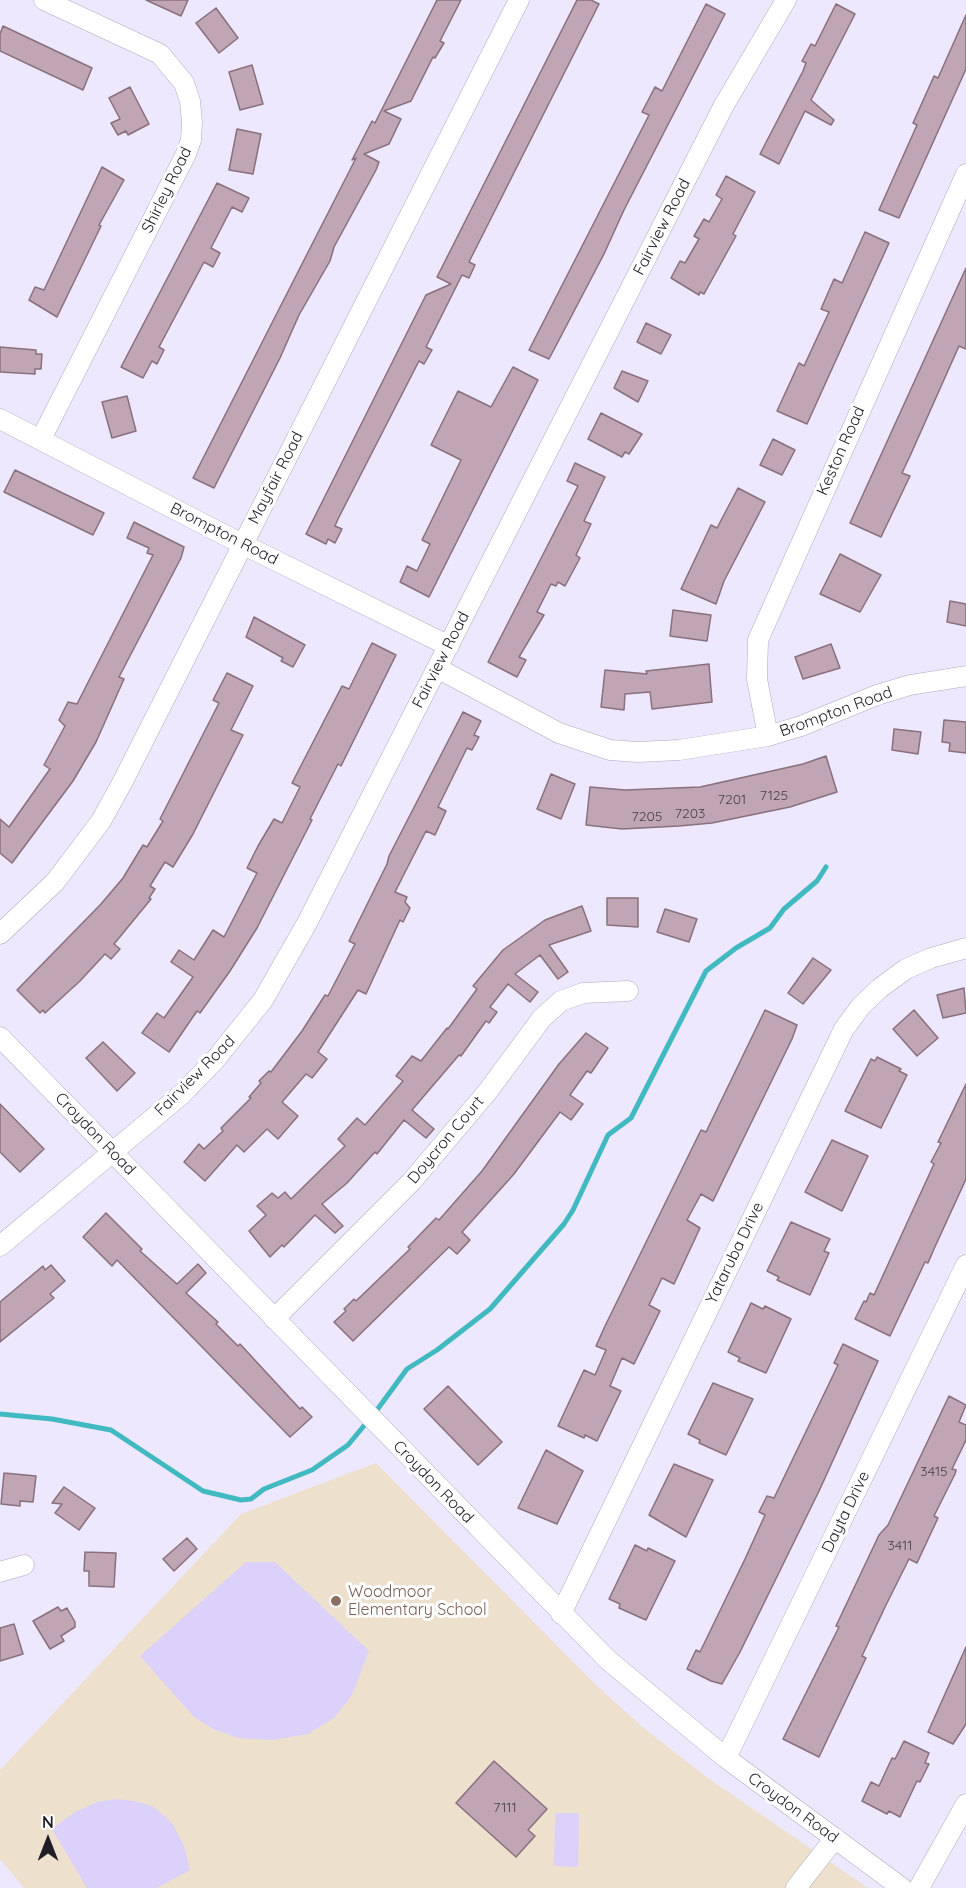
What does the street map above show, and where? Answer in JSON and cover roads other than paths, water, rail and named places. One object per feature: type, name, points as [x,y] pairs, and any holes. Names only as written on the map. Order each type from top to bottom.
[{"type":"street","name":"Shirley Road","points":[[41,439],[186,154],[191,140],[192,122],[190,101],[184,83],[160,54],[44,0]]},
{"type":"street","name":"Mayfair Road","points":[[0,934],[56,882],[101,821],[519,0]]},
{"type":"street","name":"Fairview Road","points":[[0,1246],[181,1095],[215,1060],[263,1000],[307,923],[723,107],[786,0]]},
{"type":"street","name":"Keston Road","points":[[768,736],[757,680],[758,640],[966,174]]},
{"type":"street","name":"Brompton Road","points":[[0,419],[242,544],[449,646]]},
{"type":"street","name":"Brompton Road","points":[[437,668],[559,734],[610,750],[679,750],[768,736],[910,685],[966,676]]},
{"type":"street","name":"Yataruba Drive","points":[[561,1614],[844,1029],[861,1006],[880,988],[906,969],[931,958],[966,948]]},
{"type":"street","name":"Doycron Court","points":[[274,1319],[412,1181],[488,1091],[542,1018],[561,1001],[583,993],[628,991]]},
{"type":"street","name":"Croydon Road","points":[[0,1036],[561,1614],[616,1667],[726,1758],[902,1888]]},
{"type":"street","name":"Dayta Drive","points":[[726,1758],[966,1265]]},
{"type":"street","points":[[0,1572],[24,1565]]},
{"type":"street","points":[[919,1888],[966,1804]]},
{"type":"street","points":[[796,1888],[835,1838]]},
{"type":"waterway","points":[[374,1414],[407,1369],[437,1350],[490,1309],[564,1224],[573,1210],[608,1135],[631,1118],[706,971],[736,948],[770,928],[784,909],[817,881],[826,867]]},
{"type":"waterway","points":[[0,1414],[52,1419],[111,1430],[203,1491],[241,1500],[251,1499],[264,1489],[312,1470],[348,1445],[368,1421]]},
{"type":"place","name":"Woodmoor Elementary School","points":[[336,1601]]}]
